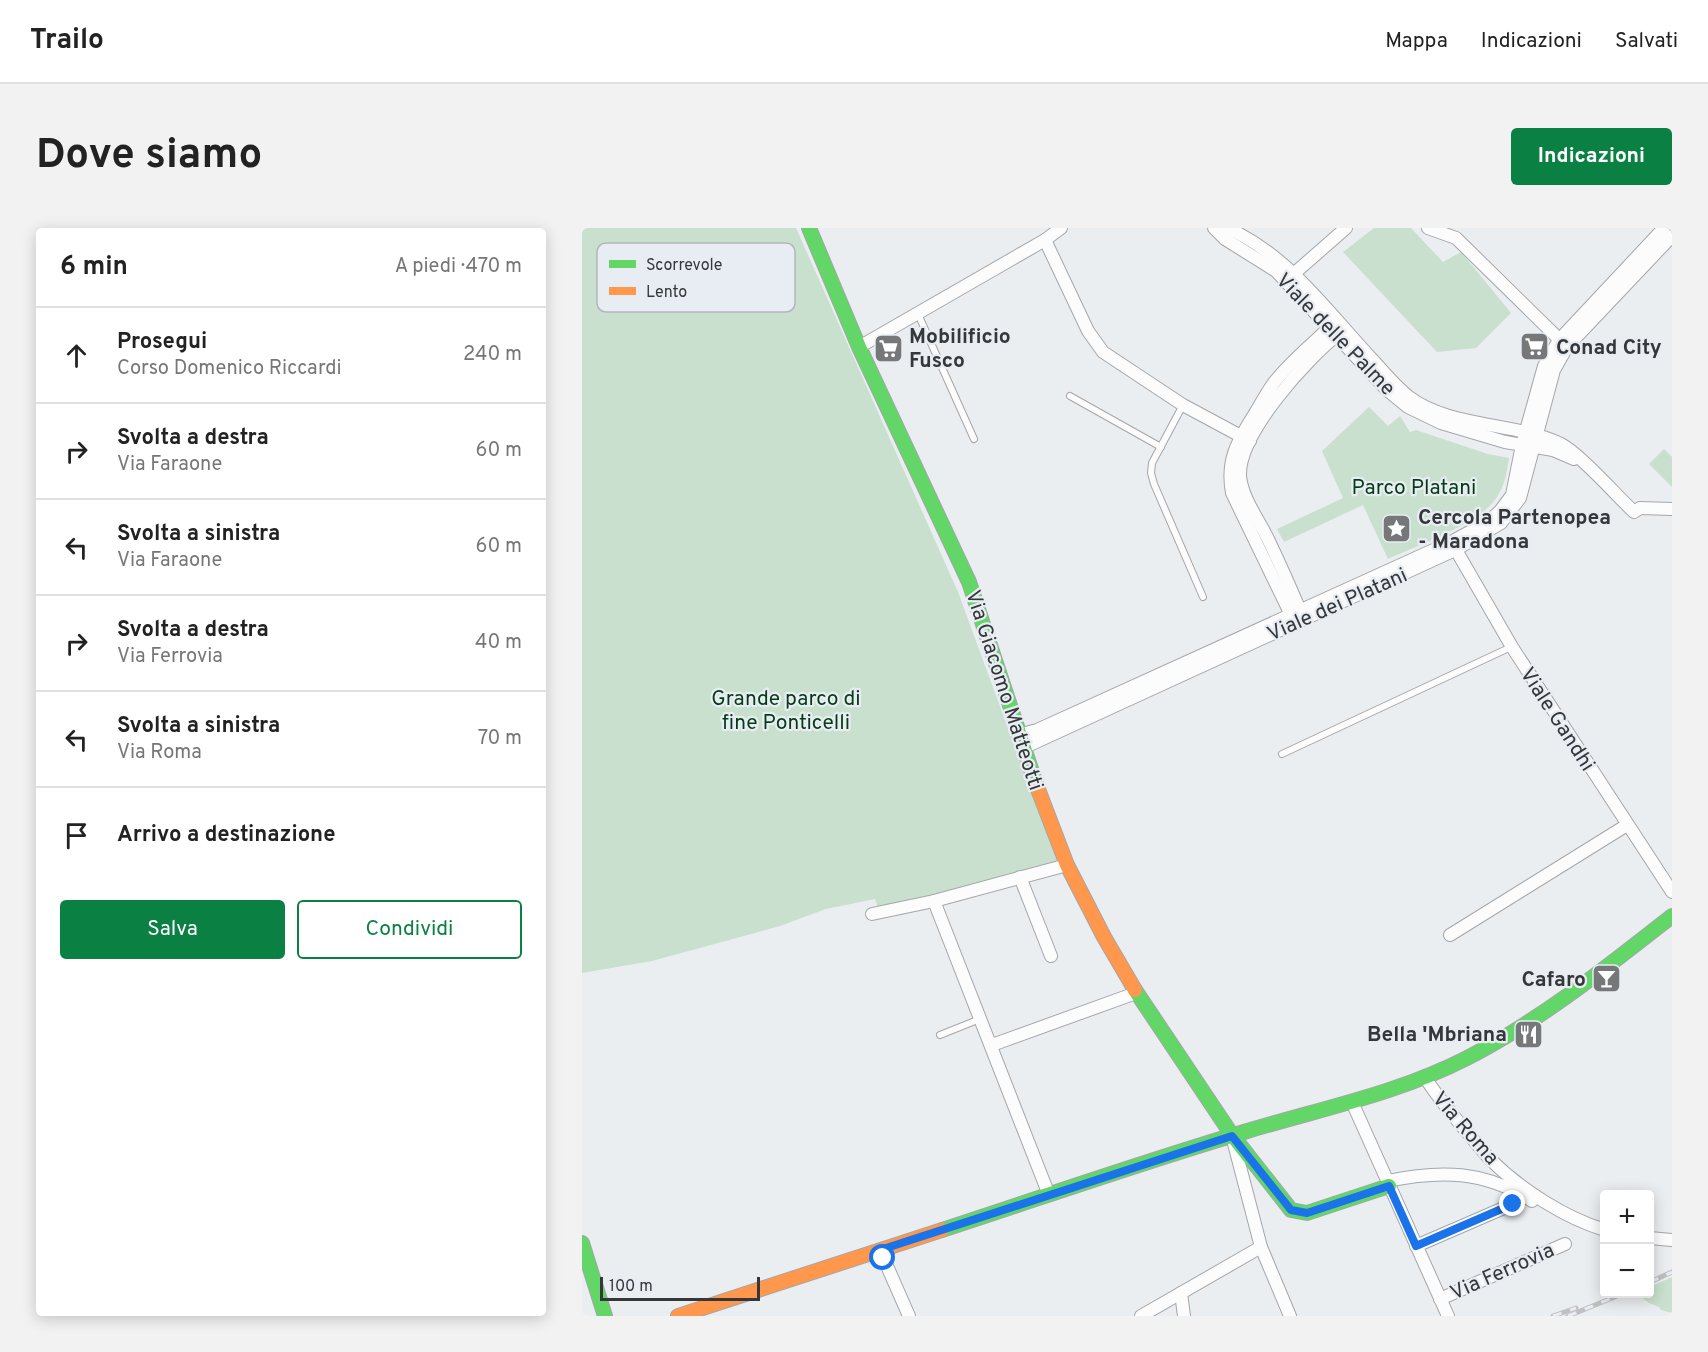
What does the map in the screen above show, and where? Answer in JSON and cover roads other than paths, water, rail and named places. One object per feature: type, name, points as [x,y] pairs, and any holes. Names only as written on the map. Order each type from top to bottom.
[{"type":"street","name":"Via Giacomo Matteotti","points":[[808,228],[860,347],[969,582],[1020,742],[1055,838],[1067,865],[1136,993],[1232,1136],[1291,1210],[1307,1213],[1388,1184]]},
{"type":"street","points":[[860,347],[1045,240],[1061,228]]},
{"type":"street","name":"Viale delle Palme","points":[[1214,228],[1225,239],[1290,278]]},
{"type":"street","name":"Viale delle Palme","points":[[1227,228],[1249,237],[1277,258],[1290,278],[1336,329],[1410,397],[1440,412],[1529,440],[1584,463],[1634,512],[1640,508],[1672,510]]},
{"type":"street","points":[[1290,278],[1346,228]]},
{"type":"street","name":"Viale dei Platani","points":[[1020,742],[1453,546],[1488,522],[1512,495],[1529,440],[1544,366],[1664,228]]},
{"type":"street","points":[[1434,229],[1456,238],[1563,343]]},
{"type":"street","name":"Viale dei Platani","points":[[1563,343],[1672,236]]},
{"type":"street","points":[[1045,240],[1088,331],[1102,352],[1184,405],[1245,438]]},
{"type":"street","points":[[1297,616],[1232,493],[1229,478],[1230,464],[1274,383],[1290,364],[1336,329]]},
{"type":"street","name":"Viale Gandhi","points":[[1453,546],[1512,646],[1672,892]]},
{"type":"street","points":[[1450,935],[1627,825]]},
{"type":"street","points":[[872,914],[934,901],[1067,865]]},
{"type":"street","points":[[1020,878],[1051,956]]},
{"type":"street","points":[[934,901],[1049,1195]]},
{"type":"street","points":[[688,1315],[712,1310],[880,1250],[1049,1195],[1232,1136],[1352,1102],[1425,1077],[1466,1059],[1518,1030],[1594,977],[1672,916]]},
{"type":"street","points":[[992,1046],[1136,993]]},
{"type":"street","name":"Via Roma","points":[[1425,1077],[1433,1092],[1490,1160],[1566,1215],[1600,1229]]},
{"type":"street","name":"Via Ferrovia","points":[[1352,1102],[1448,1316]]},
{"type":"street","points":[[1232,1136],[1261,1247],[1290,1316]]},
{"type":"street","points":[[1388,1184],[1431,1174],[1455,1173],[1473,1176],[1515,1191],[1569,1226]]},
{"type":"street","points":[[1416,1246],[1513,1204]]},
{"type":"street","points":[[1654,1238],[1672,1240]]},
{"type":"street","points":[[582,1243],[605,1316]]},
{"type":"street","name":"Via Ferrovia","points":[[1440,1299],[1564,1244]]},
{"type":"street","points":[[1142,1316],[1261,1247]]},
{"type":"street","points":[[880,1250],[909,1316]]},
{"type":"street","points":[[1181,1293],[1184,1316]]},
{"type":"lane","points":[[918,314],[974,438]]},
{"type":"lane","points":[[1070,396],[1161,447]]},
{"type":"lane","points":[[1184,405],[1152,463],[1152,479],[1203,597]]},
{"type":"lane","points":[[1282,754],[1512,646]]},
{"type":"lane","points":[[940,1035],[980,1019]]},
{"type":"railway","points":[[1654,1280],[1672,1272]]},
{"type":"railway","points":[[1568,1316],[1612,1298]]},
{"type":"railway","points":[[1553,1316],[1576,1308]]},
{"type":"place","name":"Conad City","points":[[1535,347]]},
{"type":"place","name":"Mobilificio Fusco","points":[[888,348]]},
{"type":"place","name":"Cercola Partenopea - Maradona","points":[[1397,529]]},
{"type":"place","name":"Cafaro","points":[[1607,979]]},
{"type":"place","name":"Bella 'Mbriana","points":[[1528,1034]]},
{"type":"park label","name":"Parco Platani","points":[[1414,487]]},
{"type":"park label","name":"Grande parco di fine Ponticelli","points":[[786,710]]}]
